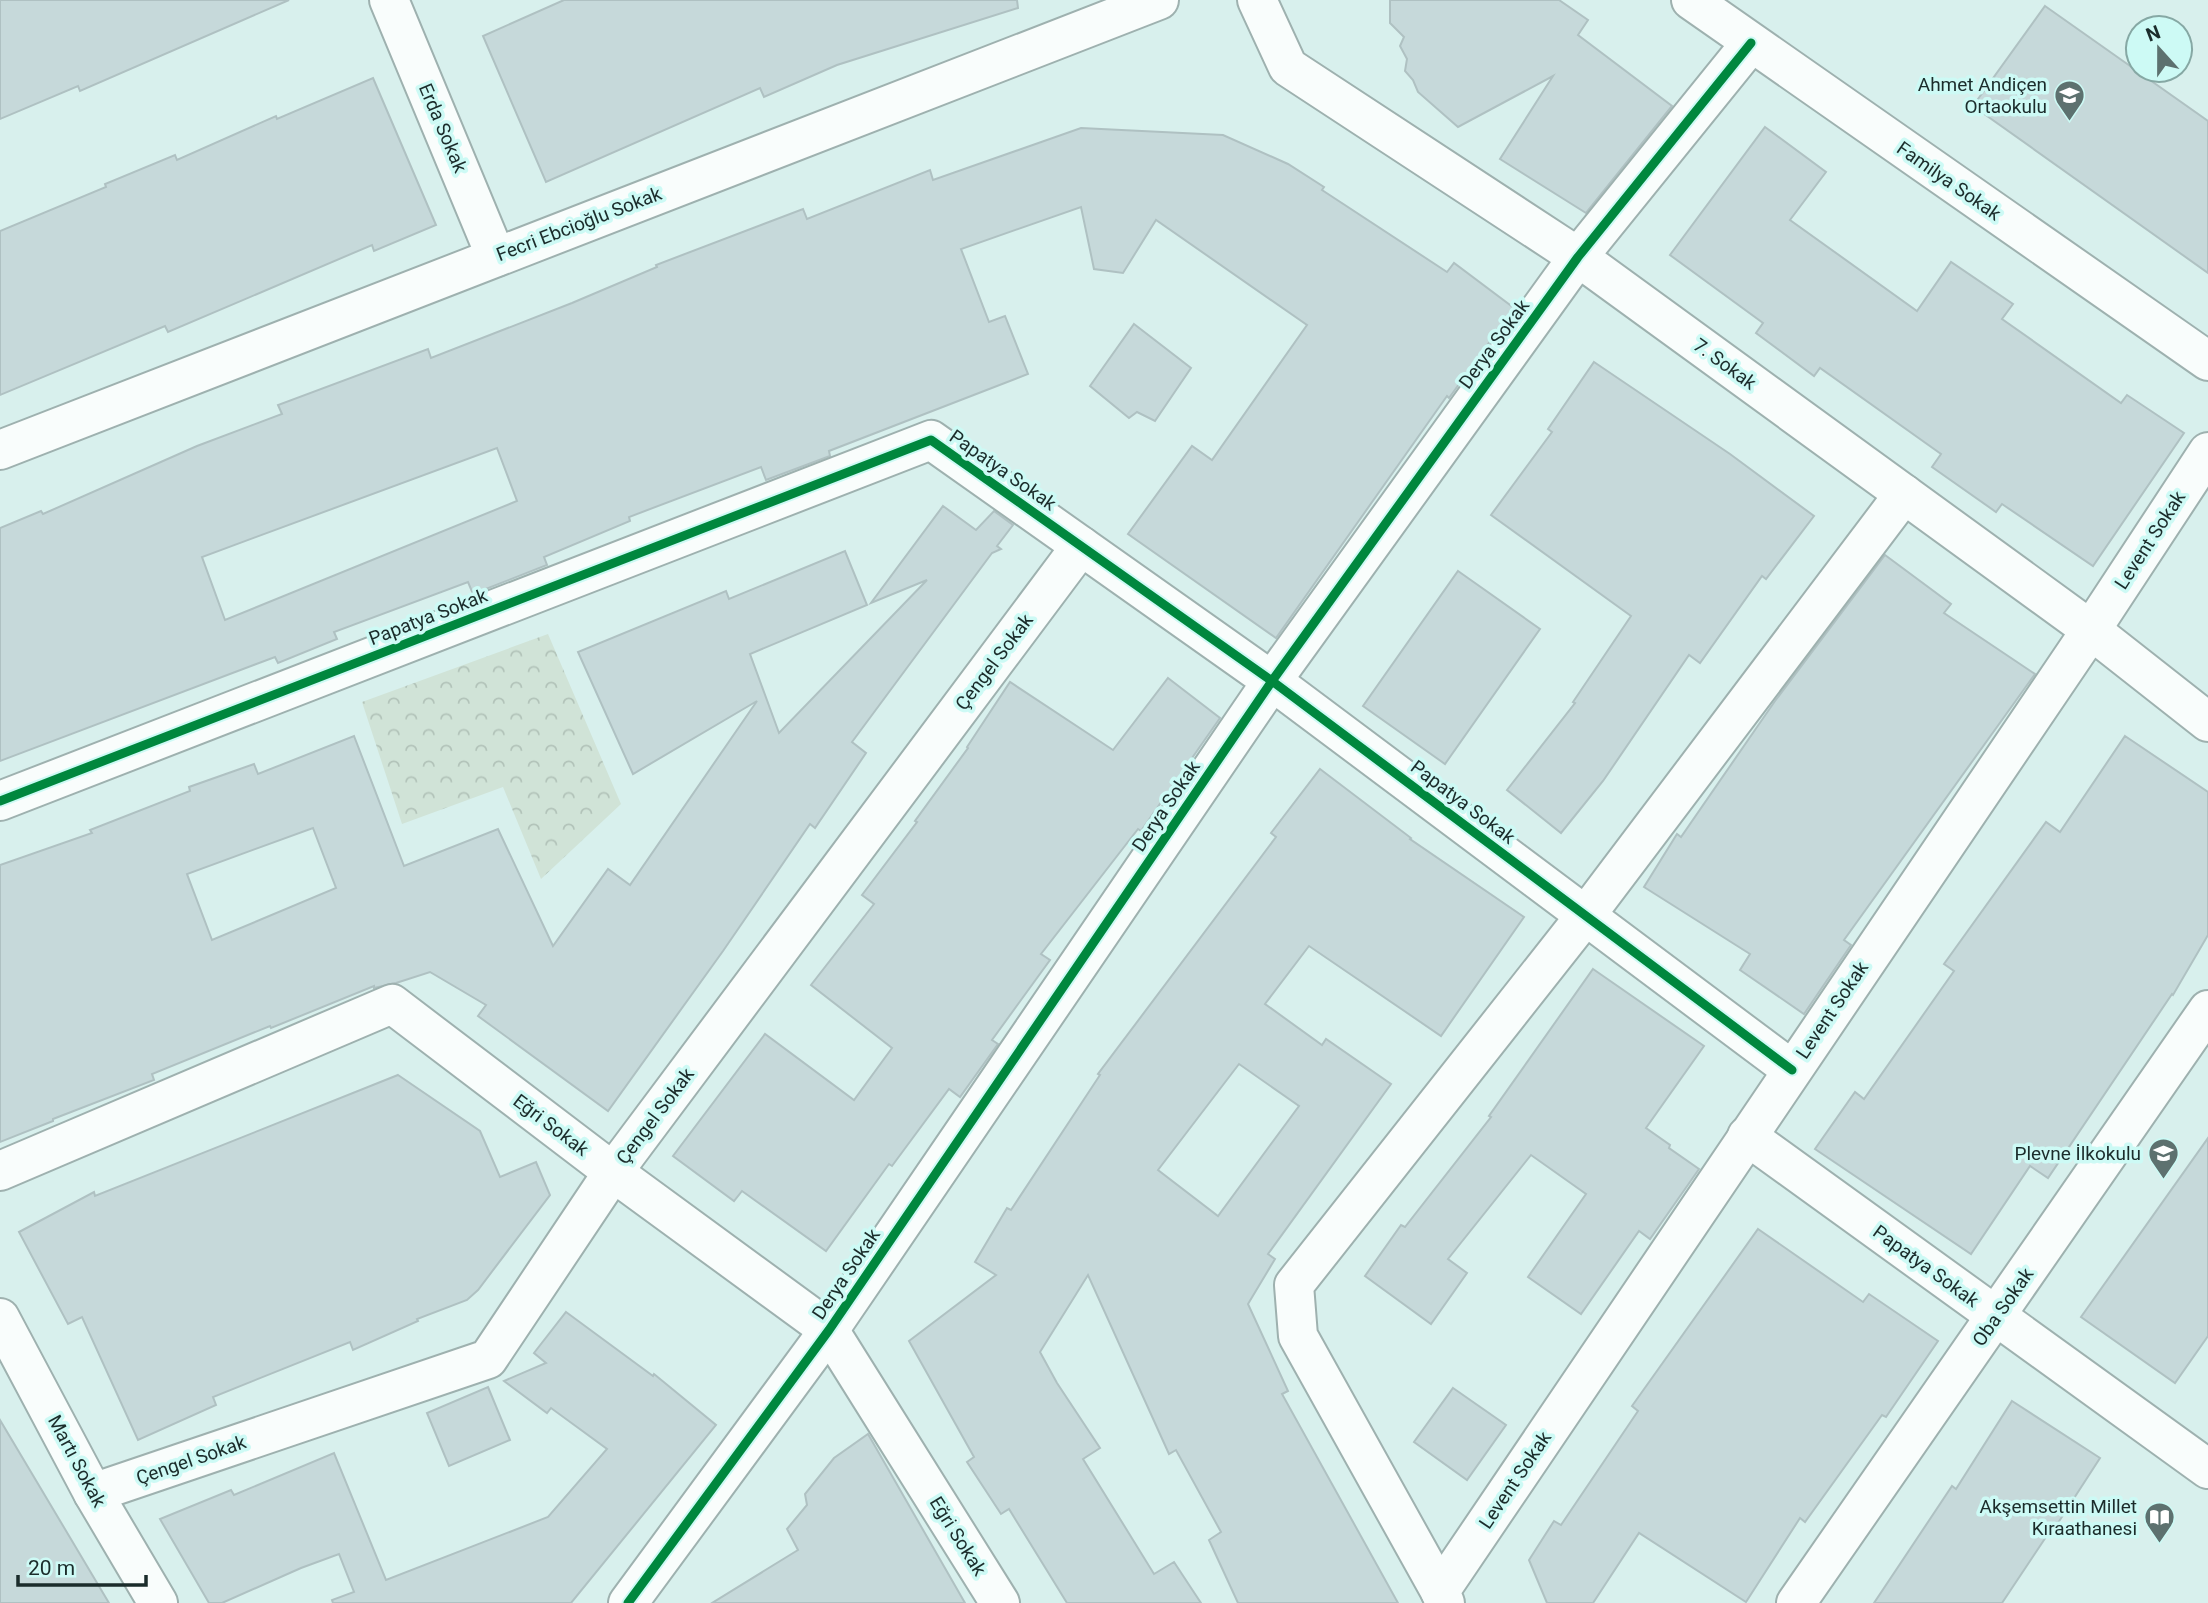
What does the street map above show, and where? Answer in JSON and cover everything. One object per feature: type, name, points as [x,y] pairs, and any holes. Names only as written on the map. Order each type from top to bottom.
[{"type":"street","name":"Erda Sokak","points":[[389,0],[496,257]]},
{"type":"street","name":"Fecri Ebcioğlu Sokak","points":[[0,450],[1159,0]]},
{"type":"street","name":"7. Sokak","points":[[1257,0],[1288,67],[1578,257],[2091,629],[2208,722]]},
{"type":"street","name":"Familya Sokak","points":[[1691,0],[2208,361]]},
{"type":"street","name":"Derya Sokak","points":[[628,1603],[829,1330],[1272,681],[1578,257],[1751,43]]},
{"type":"street","name":"Papatya Sokak","points":[[0,802],[931,440],[1272,681],[1792,1070]]},
{"type":"street","name":"Levent Sokak","points":[[1443,1597],[1747,1136],[2208,452]]},
{"type":"street","points":[[1443,1597],[1298,1336],[1294,1285],[1586,915],[1904,494]]},
{"type":"street","name":"Çengel Sokak","points":[[93,1493],[488,1359],[613,1172],[1081,546]]},
{"type":"street","name":"Eğri Sokak","points":[[0,1171],[392,1004],[613,1172],[829,1330],[1000,1603]]},
{"type":"street","name":"Oba Sokak","points":[[1796,1603],[2208,1010]]},
{"type":"street","name":"Papatya Sokak","points":[[1747,1136],[2208,1469]]},
{"type":"street","name":"Martı Sokak","points":[[0,1318],[93,1493],[158,1603]]},
{"type":"green space","points":[[548,634],[621,804],[541,879],[503,787],[402,824],[362,702]]},
{"type":"building","points":[[0,0],[289,0],[80,91],[78,86],[0,119]]},
{"type":"building","points":[[564,0],[1017,0],[1018,8],[837,65],[764,97],[760,88],[546,182],[483,36]]},
{"type":"building","points":[[1390,0],[1559,0],[1588,20],[1578,35],[1672,106],[1586,213],[1500,159],[1553,76],[1458,127],[1418,92],[1405,71],[1407,59],[1400,46],[1404,37],[1390,23]]},
{"type":"building","points":[[2045,6],[2124,62],[2124,84],[2156,84],[2208,121],[2208,273],[1973,106]]},
{"type":"building","points":[[373,78],[436,225],[374,251],[372,245],[168,332],[165,326],[0,395],[0,231],[175,155],[177,160],[276,116],[277,119]]},
{"type":"building","points":[[1765,127],[1826,172],[1790,220],[1917,311],[1951,262],[2013,304],[2002,319],[2121,403],[2127,395],[2184,433],[2093,566],[2002,504],[1996,512],[1932,467],[1941,454],[1820,368],[1814,376],[1756,333],[1763,323],[1670,255]]},
{"type":"building","points":[[1081,128],[1223,135],[1288,164],[1324,187],[1322,190],[1447,272],[1454,263],[1514,308],[1449,398],[1447,396],[1276,638],[1128,534],[1192,446],[1212,460],[1307,325],[1156,220],[1123,273],[1094,269],[1081,207],[961,249],[989,322],[1005,316],[1028,374],[829,451],[830,456],[766,480],[761,467],[629,517],[630,521],[544,557],[547,565],[473,594],[468,582],[334,632],[337,639],[278,663],[275,657],[0,761],[0,528],[41,511],[43,514],[197,446],[282,414],[278,405],[428,349],[431,358],[572,303],[657,267],[656,265],[803,209],[807,219],[930,170],[933,180]],"holes":[[[497,448],[517,501],[225,620],[202,557]]]},
{"type":"building","points":[[1134,324],[1191,368],[1155,421],[1137,412],[1129,418],[1090,386]]},
{"type":"building","points":[[1594,362],[1730,454],[1814,516],[1766,579],[1762,576],[1700,663],[1689,655],[1603,781],[1561,833],[1507,790],[1575,703],[1573,702],[1631,616],[1491,515],[1552,432],[1548,429]]},
{"type":"building","points":[[943,506],[976,530],[994,511],[1013,525],[997,546],[1001,549],[992,553],[852,742],[866,753],[815,828],[810,824],[608,1111],[478,1016],[486,1005],[430,972],[396,983],[374,986],[271,1028],[270,1026],[152,1074],[154,1080],[0,1142],[0,865],[92,833],[90,830],[190,791],[189,787],[254,764],[258,774],[354,736],[404,866],[498,829],[553,946],[608,869],[630,885],[757,701],[633,774],[578,652],[726,591],[729,599],[845,551],[867,605],[750,654],[779,733],[927,580],[871,603]],"holes":[[[313,828],[336,888],[212,940],[187,874]]]},
{"type":"building","points":[[1885,555],[1951,604],[1944,613],[2035,674],[1844,940],[1851,945],[1804,1014],[1740,970],[1750,954],[1644,887],[1677,834],[1681,837],[1775,701]]},
{"type":"building","points":[[1458,571],[1540,629],[1445,764],[1363,706]]},
{"type":"building","points":[[1168,678],[1220,718],[1141,831],[1138,829],[1041,954],[1050,960],[992,1040],[998,1044],[960,1097],[949,1089],[892,1166],[889,1164],[826,1251],[742,1191],[734,1201],[673,1156],[765,1034],[854,1100],[892,1048],[811,985],[874,904],[862,895],[917,822],[915,821],[968,748],[1010,682],[1113,750]]},
{"type":"building","points":[[2125,736],[2208,792],[2208,935],[2173,995],[2048,1178],[2030,1166],[1971,1254],[1815,1149],[1855,1092],[1864,1099],[1954,971],[1944,964],[2046,822],[2060,832]]},
{"type":"building","points":[[1320,769],[1410,839],[1524,917],[1441,1036],[1309,946],[1265,1004],[1322,1045],[1326,1039],[1391,1084],[1268,1254],[1275,1259],[1248,1304],[1288,1391],[1282,1394],[1398,1603],[1238,1603],[1209,1540],[1221,1532],[1176,1450],[1169,1454],[1088,1275],[1040,1352],[1100,1448],[1083,1459],[1154,1574],[1174,1562],[1201,1603],[1067,1603],[1009,1509],[1001,1514],[967,1462],[974,1457],[909,1341],[996,1275],[975,1262],[1007,1208],[1011,1210],[1100,1075],[1098,1074],[1276,837],[1271,833]],"holes":[[[1239,1064],[1299,1106],[1218,1216],[1158,1170]]]},
{"type":"building","points":[[1593,969],[1704,1046],[1646,1128],[1699,1169],[1650,1239],[1639,1231],[1581,1314],[1528,1277],[1586,1194],[1531,1155],[1448,1259],[1467,1273],[1431,1324],[1365,1276],[1401,1225],[1405,1227],[1491,1117],[1489,1116]]},
{"type":"building","points":[[398,1075],[480,1131],[500,1177],[536,1162],[550,1195],[478,1290],[467,1300],[417,1319],[418,1321],[353,1350],[350,1342],[213,1397],[216,1405],[138,1440],[82,1317],[68,1324],[19,1232],[94,1192],[95,1196]]},
{"type":"building","points":[[2208,1138],[2208,1336],[2175,1383],[2081,1317]]},
{"type":"building","points":[[1758,1229],[1863,1302],[1869,1294],[1938,1341],[1886,1417],[1882,1415],[1805,1522],[1800,1518],[1746,1602],[1639,1533],[1593,1603],[1547,1603],[1529,1560],[1554,1521],[1561,1525],[1638,1411],[1632,1406]]},
{"type":"building","points":[[566,1312],[653,1376],[654,1374],[716,1425],[571,1603],[333,1603],[332,1600],[354,1592],[339,1554],[222,1603],[209,1603],[160,1519],[231,1490],[234,1495],[334,1453],[386,1580],[548,1517],[607,1449],[551,1408],[547,1413],[504,1381],[546,1363],[534,1353]]},
{"type":"building","points":[[488,1387],[510,1440],[449,1466],[427,1413]]},
{"type":"building","points":[[1453,1388],[1506,1425],[1467,1480],[1414,1442]]},
{"type":"building","points":[[2012,1401],[2100,1458],[2056,1526],[2054,1525],[2002,1603],[1874,1603],[1952,1486],[1956,1489]]},
{"type":"building","points":[[0,1420],[109,1603],[0,1603]]},
{"type":"building","points":[[868,1434],[965,1603],[712,1603],[798,1550],[787,1529],[807,1505],[805,1494],[834,1458]]},
{"type":"cycle path","points":[[628,1603],[829,1330],[1272,681],[1578,257],[1751,43]]},
{"type":"cycle path","points":[[0,801],[931,440],[1272,681],[1792,1070]]},
{"type":"place","name":"Ahmet Andiçen Ortaokulu","points":[[2070,122]]},
{"type":"place","name":"Plevne İlkokulu","points":[[2164,1180]]},
{"type":"place","name":"Akşemsettin Millet Kıraathanesi","points":[[2160,1544]]}]
